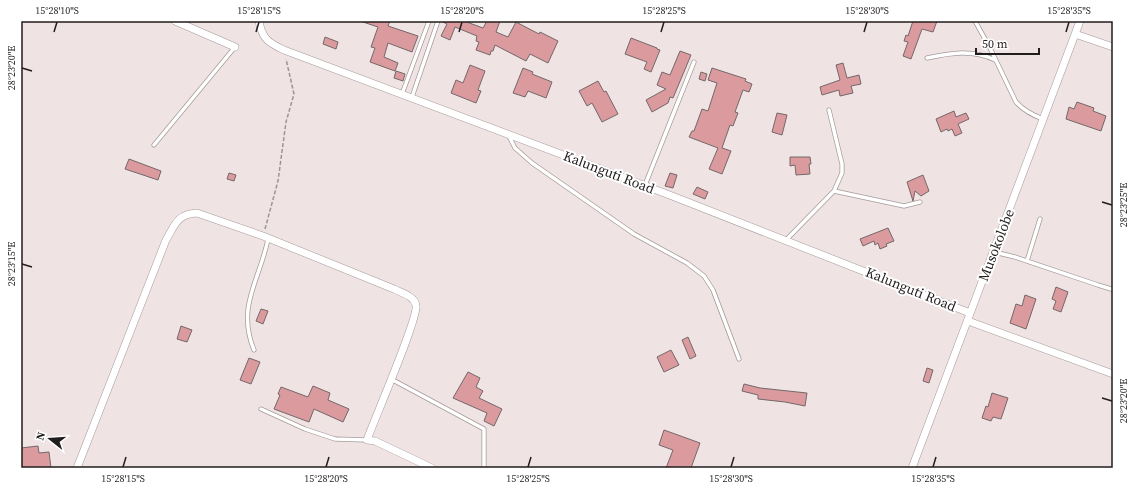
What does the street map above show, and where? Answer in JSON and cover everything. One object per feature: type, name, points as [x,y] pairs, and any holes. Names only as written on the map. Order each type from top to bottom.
[{"type":"street","points":[[175,21],[235,47]]},
{"type":"street","name":"Kalunguti Road","points":[[259,21],[260,29],[269,43],[284,50],[645,185],[786,240],[969,317],[1113,374]]},
{"type":"street","name":"Musokolobe","points":[[912,468],[1080,21]]},
{"type":"street","points":[[1075,34],[1113,47]]},
{"type":"street","points":[[77,468],[166,240],[178,220],[187,214],[197,213],[266,237],[394,289],[410,297],[416,303],[417,309],[367,440],[375,441],[432,468]]},
{"type":"lane","points":[[402,94],[429,21]]},
{"type":"lane","points":[[412,98],[438,21]]},
{"type":"lane","points":[[975,21],[1016,102],[1028,113],[1043,119]]},
{"type":"lane","points":[[154,145],[235,47]]},
{"type":"lane","points":[[927,58],[954,52],[986,55],[996,60]]},
{"type":"lane","points":[[645,185],[694,62]]},
{"type":"lane","points":[[786,240],[834,191],[842,173],[842,164],[829,110]]},
{"type":"lane","points":[[508,134],[515,148],[532,163],[634,234],[687,263],[704,276],[714,290],[739,359]]},
{"type":"lane","points":[[834,191],[904,206],[920,202]]},
{"type":"lane","points":[[1027,261],[1040,219]]},
{"type":"lane","points":[[254,350],[248,337],[246,322],[250,298],[265,255],[266,237]]},
{"type":"lane","points":[[994,252],[1027,261],[1098,286],[1111,289]]},
{"type":"lane","points":[[391,379],[484,429],[484,468]]},
{"type":"lane","points":[[261,409],[305,429],[335,439],[367,440]]},
{"type":"path","points":[[266,237],[282,160],[286,122],[294,94],[284,50]]},
{"type":"building","points":[[363,21],[390,21],[388,26],[418,36],[412,52],[388,43],[384,57],[398,63],[395,71],[370,62],[375,48],[371,47],[378,27]]},
{"type":"building","points":[[441,21],[464,21],[483,28],[487,21],[500,21],[496,32],[508,37],[516,22],[539,34],[540,32],[558,41],[548,63],[530,54],[526,61],[495,45],[490,55],[476,50],[479,42],[476,41],[477,36],[455,27],[450,40],[441,36],[447,24]]},
{"type":"building","points":[[913,21],[937,21],[933,32],[922,29],[911,59],[903,56],[908,42],[904,41],[906,35],[908,36]]},
{"type":"building","points":[[325,37],[338,42],[336,49],[323,44]]},
{"type":"building","points":[[631,38],[660,50],[651,72],[644,69],[647,62],[625,54]]},
{"type":"building","points":[[680,51],[691,55],[673,98],[670,97],[668,103],[652,112],[646,100],[666,89],[657,85],[662,72],[670,75]]},
{"type":"building","points":[[843,63],[847,78],[859,75],[861,84],[851,86],[853,93],[840,96],[839,90],[822,95],[820,87],[840,80],[836,65]]},
{"type":"building","points":[[470,65],[485,71],[478,90],[481,91],[476,103],[451,93],[456,80],[463,83]]},
{"type":"building","points":[[523,68],[533,72],[532,74],[552,82],[546,98],[528,91],[525,97],[513,93]]},
{"type":"building","points":[[712,68],[746,79],[745,81],[752,84],[749,92],[743,90],[735,112],[738,113],[733,126],[730,125],[722,148],[731,151],[722,174],[709,169],[718,148],[689,137],[692,131],[694,131],[702,109],[708,111],[717,83],[708,80]]},
{"type":"building","points":[[396,71],[405,74],[403,81],[394,78]]},
{"type":"building","points":[[701,72],[707,74],[705,81],[699,79]]},
{"type":"building","points":[[598,81],[604,92],[606,91],[618,114],[602,122],[592,103],[587,106],[579,91]]},
{"type":"building","points":[[1077,102],[1094,108],[1093,111],[1106,116],[1101,131],[1066,119],[1069,107],[1074,109]]},
{"type":"building","points":[[954,111],[956,117],[966,113],[969,119],[958,124],[962,133],[955,136],[952,129],[948,131],[947,129],[941,132],[936,119]]},
{"type":"building","points":[[777,113],[787,115],[782,135],[772,132]]},
{"type":"building","points":[[790,157],[810,157],[810,174],[796,175],[795,165],[790,166]]},
{"type":"building","points":[[129,159],[161,171],[158,180],[125,169]]},
{"type":"building","points":[[229,173],[236,175],[234,181],[227,179]]},
{"type":"building","points":[[670,173],[677,175],[673,188],[665,186]]},
{"type":"building","points":[[923,175],[929,191],[921,196],[915,191],[913,201],[907,182]]},
{"type":"building","points":[[697,187],[708,192],[705,199],[693,194]]},
{"type":"building","points":[[888,228],[894,241],[886,244],[887,246],[880,249],[878,243],[875,245],[874,241],[863,246],[860,239]]},
{"type":"building","points":[[1056,287],[1068,292],[1061,312],[1053,309],[1056,301],[1052,299]]},
{"type":"building","points":[[1025,295],[1036,299],[1026,329],[1010,323],[1016,304],[1022,306]]},
{"type":"building","points":[[261,309],[268,311],[263,324],[256,321]]},
{"type":"building","points":[[181,326],[192,330],[187,342],[177,339]]},
{"type":"building","points":[[688,337],[696,356],[690,359],[682,340]]},
{"type":"building","points":[[671,350],[679,365],[664,372],[657,357]]},
{"type":"building","points":[[249,358],[260,362],[251,384],[240,380]]},
{"type":"building","points":[[927,368],[933,370],[929,383],[923,381]]},
{"type":"building","points":[[468,372],[480,378],[476,387],[483,391],[479,398],[502,409],[494,426],[484,421],[487,413],[453,398]]},
{"type":"building","points":[[744,384],[760,388],[807,393],[805,406],[758,399],[758,395],[742,391]]},
{"type":"building","points":[[313,386],[330,393],[328,400],[349,409],[343,422],[314,409],[309,422],[274,409],[280,395],[278,394],[281,387],[308,397]]},
{"type":"building","points":[[992,393],[1008,398],[1001,419],[993,417],[991,421],[982,418],[986,406],[988,407]]},
{"type":"building","points":[[664,430],[700,443],[691,468],[666,468],[673,450],[659,445]]},
{"type":"building","points":[[38,446],[39,453],[49,452],[51,468],[21,468],[21,448]]}]
